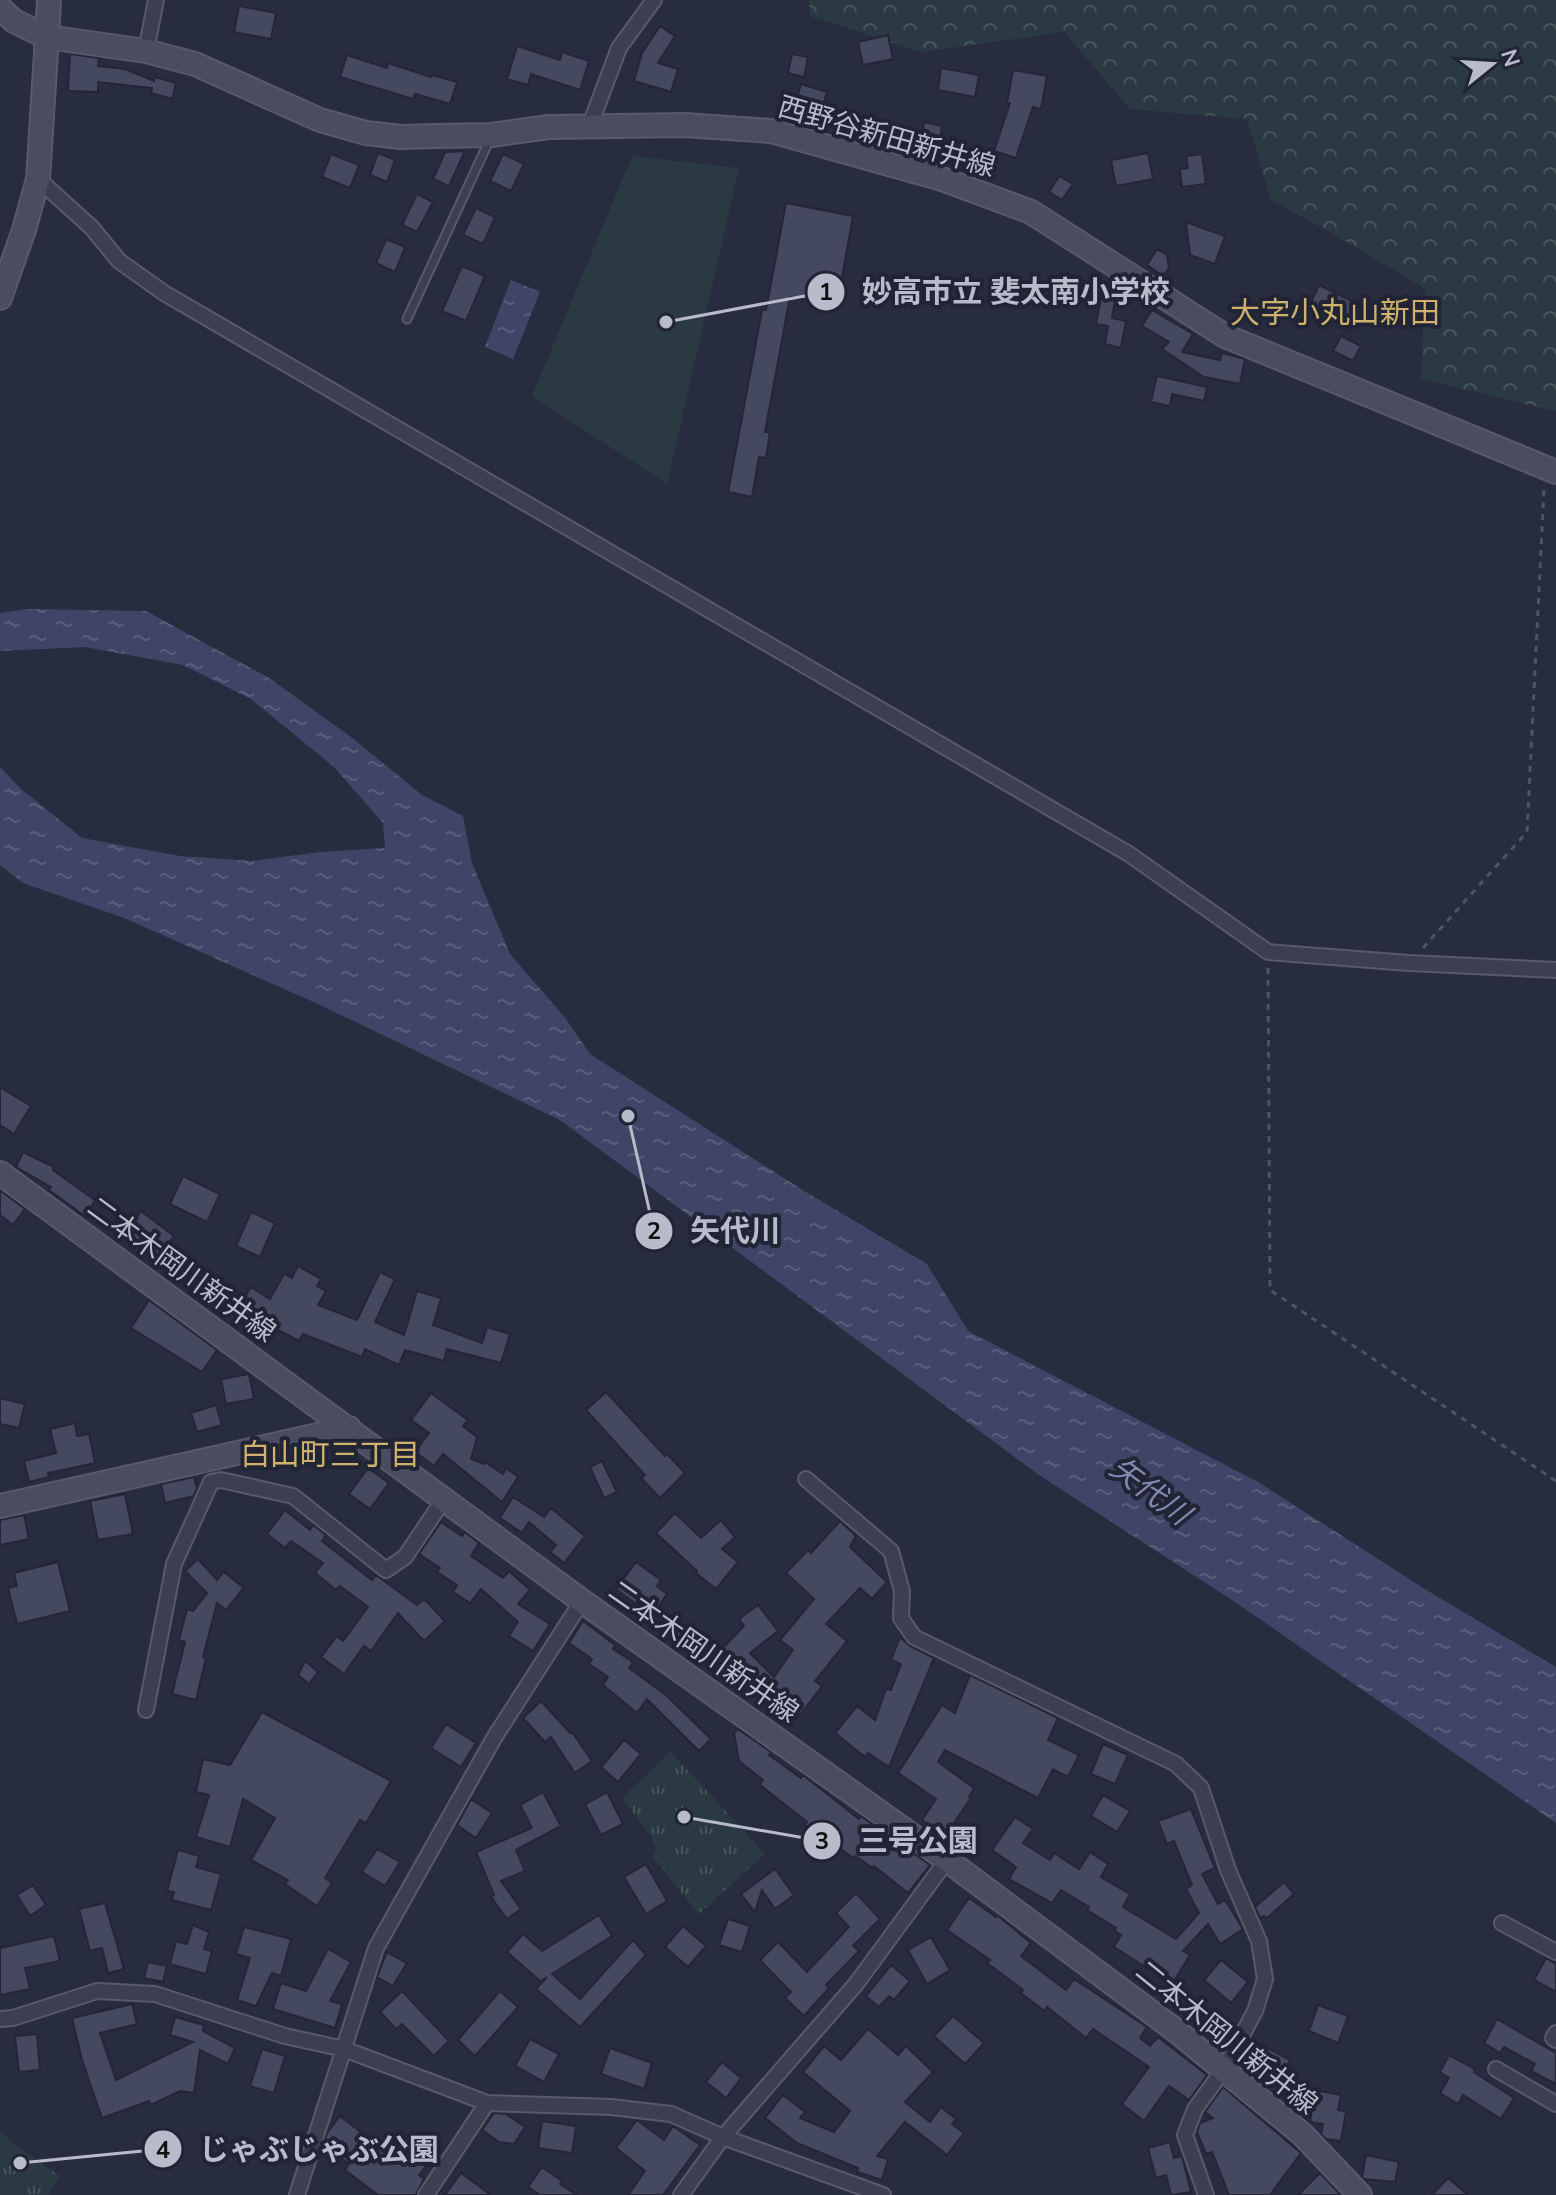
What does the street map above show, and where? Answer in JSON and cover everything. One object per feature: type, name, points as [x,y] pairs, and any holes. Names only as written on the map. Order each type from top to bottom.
[{"type":"main road","points":[[0,298],[38,179],[49,0]]},
{"type":"main road","name":"西野谷新田新井線","points":[[0,8],[14,21],[47,37],[146,51],[195,64],[320,120],[366,133],[401,137],[491,135],[590,125],[685,125],[771,131],[942,179],[1031,212],[1225,336],[1550,469]]},
{"type":"main road","name":"二本木岡川新井線","points":[[0,1173],[582,1601],[947,1860],[1224,2069],[1302,2134],[1360,2195]]},
{"type":"main road","points":[[0,1506],[349,1428]]},
{"type":"street","points":[[146,51],[156,0]]},
{"type":"street","points":[[590,125],[619,48],[654,0]]},
{"type":"street","points":[[38,179],[92,228],[119,261],[164,293],[1129,854],[1268,952],[1556,970]]},
{"type":"street","points":[[146,1710],[174,1564],[211,1482],[205,1459]]},
{"type":"street","points":[[806,1479],[891,1551],[902,1591],[901,1618],[914,1637],[1176,1764],[1201,1788],[1228,1870],[1259,1941],[1265,1979],[1255,2011],[1224,2069],[1195,2109],[1185,2135],[1206,2195]]},
{"type":"street","points":[[211,1482],[221,1480],[293,1496],[386,1570],[405,1557],[444,1499]]},
{"type":"street","points":[[297,2195],[376,1948],[494,1738],[582,1601]]},
{"type":"street","points":[[681,2195],[723,2137],[856,1984],[947,1860]]},
{"type":"street","points":[[1502,1923],[1556,1952]]},
{"type":"street","points":[[0,2019],[13,2018],[97,1991],[155,1994],[285,2036],[344,2049],[487,2103],[611,2107],[671,2114],[723,2137],[883,2195]]},
{"type":"street","points":[[1556,2033],[1553,2038],[1556,2040]]},
{"type":"street","points":[[1496,2069],[1556,2104]]},
{"type":"street","points":[[426,2195],[487,2103]]},
{"type":"lane","points":[[407,319],[491,135]]},
{"type":"path","points":[[1409,963],[1527,832],[1550,469]]},
{"type":"path","points":[[1268,952],[1270,1290],[1556,1481]]},
{"type":"green space","points":[[809,0],[1556,0],[1556,411],[1421,379],[1425,289],[1271,200],[1247,119],[1130,109],[1064,32],[922,52],[810,16]]},
{"type":"green space","points":[[632,156],[739,168],[667,484],[532,396]]},
{"type":"green space","points":[[671,1752],[765,1854],[699,1914],[653,1857],[656,1849],[651,1836],[622,1798]]},
{"type":"green space","points":[[0,2132],[60,2176],[48,2195],[0,2195]]},
{"type":"water","points":[[511,280],[540,292],[513,359],[485,347]]},
{"type":"water","points":[[28,609],[146,611],[269,678],[351,737],[422,795],[463,816],[472,863],[510,954],[566,1019],[590,1054],[804,1191],[927,1264],[968,1331],[1258,1482],[1428,1591],[1556,1667],[1556,1823],[1232,1600],[1039,1475],[560,1120],[318,1004],[124,918],[23,883],[0,865],[0,767],[21,789],[82,838],[180,856],[252,861],[385,848],[383,823],[334,767],[251,699],[183,665],[85,647],[0,651],[0,613]]},
{"type":"building","points":[[239,6],[276,13],[271,39],[234,32]]},
{"type":"building","points":[[660,26],[675,36],[658,63],[678,69],[671,92],[634,81],[642,53]]},
{"type":"building","points":[[888,35],[893,59],[863,65],[858,42]]},
{"type":"building","points":[[517,46],[560,60],[562,52],[589,61],[580,90],[531,74],[528,85],[507,79]]},
{"type":"building","points":[[70,54],[99,58],[98,66],[125,69],[154,81],[155,77],[176,83],[172,99],[151,93],[152,88],[98,82],[98,92],[68,91]]},
{"type":"building","points":[[792,54],[808,57],[804,77],[788,73]]},
{"type":"building","points":[[347,55],[387,68],[388,63],[457,82],[450,104],[415,94],[413,99],[340,77]]},
{"type":"building","points":[[941,68],[979,75],[975,97],[938,90]]},
{"type":"building","points":[[1013,70],[1047,76],[1041,109],[1033,107],[1016,158],[994,151],[1010,103],[1007,103]]},
{"type":"building","points":[[801,84],[827,92],[821,113],[795,105]]},
{"type":"building","points":[[924,122],[942,126],[939,148],[921,145]]},
{"type":"building","points":[[465,151],[449,186],[433,179],[445,152]]},
{"type":"building","points":[[378,153],[395,160],[387,182],[370,175]]},
{"type":"building","points":[[1148,153],[1153,179],[1116,186],[1111,160]]},
{"type":"building","points":[[331,154],[359,165],[350,188],[322,177]]},
{"type":"building","points":[[503,154],[524,164],[511,191],[490,181]]},
{"type":"building","points":[[1202,154],[1206,184],[1182,187],[1180,169],[1188,168],[1186,156]]},
{"type":"building","points":[[1059,176],[1073,184],[1062,200],[1049,192]]},
{"type":"building","points":[[417,194],[433,202],[417,232],[402,225]]},
{"type":"building","points":[[786,203],[853,216],[837,306],[790,297],[765,432],[770,432],[766,458],[759,457],[752,497],[728,492],[762,310],[766,310]]},
{"type":"building","points":[[476,208],[495,217],[483,244],[463,235]]},
{"type":"building","points":[[1186,222],[1225,236],[1215,264],[1190,255]]},
{"type":"building","points":[[386,239],[405,247],[395,272],[376,263]]},
{"type":"building","points":[[1157,249],[1167,255],[1169,268],[1163,276],[1147,265]]},
{"type":"building","points":[[462,266],[485,276],[466,321],[442,311]]},
{"type":"building","points":[[1319,285],[1360,305],[1347,331],[1306,312]]},
{"type":"building","points":[[1101,298],[1115,301],[1112,318],[1126,321],[1121,348],[1105,344],[1108,326],[1096,324]]},
{"type":"building","points":[[1152,310],[1193,334],[1182,352],[1220,360],[1222,353],[1245,359],[1240,384],[1204,377],[1162,349],[1169,342],[1142,326]]},
{"type":"building","points":[[1341,336],[1361,346],[1353,361],[1333,351]]},
{"type":"building","points":[[1157,376],[1207,387],[1204,401],[1172,394],[1170,406],[1151,402]]},
{"type":"building","points":[[0,1087],[31,1106],[14,1134],[0,1125]]},
{"type":"building","points":[[23,1152],[54,1167],[53,1170],[95,1200],[86,1217],[49,1190],[51,1187],[16,1167]]},
{"type":"building","points":[[183,1176],[220,1194],[207,1222],[170,1204]]},
{"type":"building","points":[[0,1190],[25,1209],[13,1225],[0,1215]]},
{"type":"building","points":[[141,1211],[174,1236],[157,1259],[124,1235]]},
{"type":"building","points":[[251,1212],[275,1223],[260,1257],[236,1246]]},
{"type":"building","points":[[298,1266],[321,1279],[317,1286],[326,1291],[318,1305],[357,1320],[380,1272],[395,1279],[375,1322],[404,1335],[417,1291],[441,1298],[433,1325],[482,1343],[487,1327],[510,1334],[501,1363],[447,1349],[444,1361],[405,1350],[399,1365],[365,1349],[362,1357],[303,1334],[299,1341],[267,1324],[264,1329],[236,1311],[251,1287],[270,1299],[284,1274],[292,1278]]},
{"type":"building","points":[[149,1300],[217,1350],[202,1372],[131,1328]]},
{"type":"building","points":[[249,1374],[254,1399],[226,1404],[221,1379]]},
{"type":"building","points":[[606,1392],[665,1456],[667,1454],[685,1473],[660,1498],[641,1478],[645,1475],[586,1410]]},
{"type":"building","points":[[431,1393],[468,1420],[463,1426],[477,1437],[471,1459],[485,1462],[503,1474],[506,1468],[518,1477],[502,1502],[443,1454],[434,1466],[415,1452],[429,1433],[411,1420]]},
{"type":"building","points":[[0,1398],[25,1404],[19,1428],[0,1424]]},
{"type":"building","points":[[216,1405],[222,1425],[197,1432],[191,1413]]},
{"type":"building","points":[[75,1423],[77,1436],[89,1434],[95,1463],[48,1473],[49,1477],[29,1482],[24,1461],[56,1453],[50,1429]]},
{"type":"building","points":[[602,1461],[617,1492],[604,1498],[590,1467]]},
{"type":"building","points":[[368,1468],[389,1483],[370,1509],[349,1494]]},
{"type":"building","points":[[194,1477],[197,1488],[194,1496],[165,1503],[161,1484]]},
{"type":"building","points":[[125,1494],[133,1534],[98,1540],[90,1501]]},
{"type":"building","points":[[513,1497],[544,1517],[551,1508],[585,1536],[564,1563],[550,1552],[556,1545],[529,1522],[522,1533],[500,1518]]},
{"type":"building","points":[[285,1510],[310,1530],[313,1525],[326,1535],[322,1541],[372,1580],[376,1575],[417,1605],[424,1599],[445,1621],[424,1641],[398,1613],[371,1651],[364,1646],[344,1674],[321,1657],[337,1636],[343,1641],[368,1607],[340,1586],[336,1590],[315,1573],[323,1563],[291,1541],[285,1548],[267,1534]]},
{"type":"building","points":[[675,1513],[701,1538],[721,1520],[735,1537],[722,1549],[738,1562],[716,1589],[656,1533]]},
{"type":"building","points":[[24,1515],[29,1539],[0,1545],[0,1520]]},
{"type":"building","points":[[840,1521],[856,1536],[850,1547],[887,1582],[872,1599],[860,1588],[826,1624],[847,1641],[815,1681],[822,1686],[800,1715],[749,1676],[747,1678],[720,1651],[744,1626],[739,1619],[758,1605],[778,1631],[750,1653],[774,1677],[793,1650],[780,1640],[814,1599],[786,1573],[808,1550],[811,1553]]},
{"type":"building","points":[[441,1522],[462,1536],[465,1532],[479,1543],[471,1556],[503,1578],[509,1571],[530,1590],[518,1604],[550,1624],[533,1651],[509,1636],[518,1622],[481,1589],[470,1603],[453,1592],[457,1585],[437,1572],[440,1568],[419,1554]]},
{"type":"building","points":[[198,1559],[217,1580],[225,1570],[244,1588],[226,1610],[217,1603],[196,1700],[172,1694],[185,1642],[179,1640],[187,1609],[193,1611],[207,1593],[185,1571]]},
{"type":"building","points":[[58,1562],[70,1611],[17,1624],[8,1588],[17,1586],[14,1573]]},
{"type":"building","points":[[636,1562],[661,1580],[657,1586],[667,1594],[656,1610],[639,1598],[636,1604],[616,1589]]},
{"type":"building","points":[[583,1621],[615,1645],[613,1649],[633,1662],[629,1668],[666,1695],[711,1739],[699,1751],[647,1699],[637,1713],[603,1685],[608,1677],[589,1664],[592,1659],[569,1643]]},
{"type":"building","points":[[676,1626],[690,1636],[681,1648],[667,1638]]},
{"type":"building","points":[[900,1637],[910,1646],[934,1658],[889,1767],[868,1753],[865,1757],[835,1733],[857,1706],[875,1720],[886,1689],[891,1690],[901,1664],[891,1660]]},
{"type":"building","points":[[305,1661],[318,1672],[309,1684],[298,1675]]},
{"type":"building","points":[[970,1675],[1058,1718],[1048,1740],[1079,1755],[1068,1777],[1053,1769],[1038,1798],[945,1750],[938,1762],[974,1788],[971,1798],[945,1836],[922,1820],[936,1799],[898,1773],[942,1705],[955,1713]]},
{"type":"building","points":[[541,1701],[572,1732],[592,1761],[575,1773],[551,1737],[545,1742],[523,1718]]},
{"type":"building","points":[[262,1712],[391,1781],[366,1823],[360,1820],[325,1878],[332,1883],[317,1906],[285,1884],[288,1880],[251,1860],[275,1818],[243,1799],[230,1847],[196,1837],[209,1795],[196,1792],[203,1759],[230,1765]]},
{"type":"building","points":[[446,1724],[476,1743],[461,1767],[431,1748]]},
{"type":"building","points":[[738,1729],[801,1778],[803,1775],[859,1819],[861,1816],[930,1865],[908,1893],[874,1866],[819,1838],[805,1825],[807,1822],[760,1785],[763,1780],[739,1761],[734,1733]]},
{"type":"building","points":[[624,1740],[641,1754],[618,1782],[601,1767]]},
{"type":"building","points":[[1103,1744],[1128,1755],[1115,1784],[1091,1774]]},
{"type":"building","points":[[543,1792],[561,1826],[516,1850],[525,1871],[501,1881],[521,1909],[507,1919],[491,1897],[494,1895],[476,1852],[532,1828],[520,1805]]},
{"type":"building","points":[[607,1792],[623,1824],[601,1835],[585,1804]]},
{"type":"building","points":[[1103,1795],[1130,1811],[1117,1832],[1091,1816]]},
{"type":"building","points":[[471,1799],[492,1813],[476,1838],[457,1825]]},
{"type":"building","points":[[1191,1809],[1215,1868],[1202,1874],[1218,1904],[1225,1900],[1243,1929],[1220,1944],[1208,1924],[1183,1951],[1190,1955],[1172,1984],[1114,1947],[1121,1935],[1115,1931],[1116,1928],[1087,1910],[1089,1907],[1061,1890],[1052,1903],[1009,1879],[1016,1867],[992,1850],[1015,1817],[1033,1829],[1023,1843],[1050,1860],[1054,1853],[1079,1869],[1090,1852],[1108,1864],[1101,1877],[1130,1894],[1123,1907],[1176,1939],[1199,1913],[1186,1889],[1192,1885],[1174,1841],[1167,1844],[1158,1821]]},
{"type":"building","points":[[377,1849],[400,1862],[385,1886],[362,1872]]},
{"type":"building","points":[[178,1850],[199,1856],[196,1867],[221,1874],[211,1910],[172,1900],[174,1892],[167,1891]]},
{"type":"building","points":[[646,1864],[667,1901],[646,1914],[624,1877]]},
{"type":"building","points":[[775,1869],[794,1895],[775,1909],[762,1890],[755,1912],[741,1894]]},
{"type":"building","points":[[1284,1882],[1294,1894],[1267,1918],[1260,1918],[1255,1907]]},
{"type":"building","points":[[33,1885],[46,1905],[30,1916],[17,1895]]},
{"type":"building","points":[[856,1893],[880,1919],[853,1946],[859,1951],[826,1985],[829,1988],[804,2016],[785,1998],[791,1992],[760,1960],[778,1942],[807,1972],[849,1927],[836,1913]]},
{"type":"building","points":[[969,1898],[997,1915],[1031,1943],[1021,1956],[1066,1990],[1074,1979],[1147,2027],[1140,2038],[1150,2046],[1158,2037],[1207,2075],[1189,2100],[1169,2086],[1144,2121],[1122,2104],[1149,2067],[1093,2029],[1086,2038],[1047,2007],[1044,2011],[1021,1993],[1023,1990],[987,1963],[990,1960],[947,1930]]},
{"type":"building","points":[[105,1903],[124,1969],[108,1973],[102,1948],[90,1951],[79,1909]]},
{"type":"building","points":[[599,1915],[612,1936],[552,1974],[580,1999],[633,1940],[646,1955],[580,2027],[536,1989],[547,1977],[540,1981],[507,1952],[523,1934],[542,1951]]},
{"type":"building","points":[[728,1919],[750,1926],[742,1952],[719,1945]]},
{"type":"building","points":[[193,1925],[209,1932],[204,1949],[212,1951],[206,1974],[170,1964],[176,1941],[187,1944]]},
{"type":"building","points":[[683,1926],[706,1946],[688,1967],[665,1947]]},
{"type":"building","points":[[244,1927],[291,1939],[281,1976],[272,1973],[256,2006],[237,2000],[250,1958],[236,1954]]},
{"type":"building","points":[[54,1936],[60,1961],[25,1968],[30,1989],[0,1995],[0,1948]]},
{"type":"building","points":[[931,1937],[950,1970],[927,1984],[908,1950]]},
{"type":"building","points":[[328,1949],[351,1962],[330,2001],[342,2004],[335,2028],[273,2009],[281,1983],[306,1991]]},
{"type":"building","points":[[387,1952],[407,1963],[393,1986],[377,1977]]},
{"type":"building","points":[[1546,1958],[1556,1964],[1556,1992],[1534,1980]]},
{"type":"building","points":[[1221,1960],[1248,1982],[1231,2003],[1204,1980]]},
{"type":"building","points":[[148,1962],[167,1966],[163,1982],[144,1978]]},
{"type":"building","points":[[891,1965],[910,1981],[894,2000],[889,1996],[879,2007],[866,1996]]},
{"type":"building","points":[[402,1991],[449,2041],[434,2056],[402,2024],[396,2029],[380,2012]]},
{"type":"building","points":[[500,1991],[518,2007],[475,2056],[458,2040]]},
{"type":"building","points":[[132,2004],[137,2024],[100,2033],[116,2080],[193,2042],[170,2035],[175,2017],[204,2025],[203,2031],[235,2048],[228,2064],[200,2050],[194,2093],[180,2091],[151,2105],[149,2101],[102,2118],[82,2060],[72,2018]]},
{"type":"building","points":[[1318,2005],[1348,2016],[1338,2043],[1309,2031]]},
{"type":"building","points":[[953,2016],[984,2043],[965,2064],[934,2036]]},
{"type":"building","points":[[1497,2019],[1556,2053],[1556,2084],[1531,2071],[1535,2064],[1504,2047],[1500,2053],[1484,2043]]},
{"type":"building","points":[[868,2029],[898,2055],[906,2046],[933,2072],[905,2102],[930,2122],[941,2107],[956,2119],[952,2124],[964,2133],[947,2155],[905,2122],[877,2156],[888,2159],[882,2180],[857,2172],[858,2168],[797,2143],[765,2118],[783,2095],[805,2112],[800,2118],[834,2132],[850,2111],[803,2072],[824,2046],[841,2060]]},
{"type":"building","points":[[37,2034],[40,2070],[19,2072],[15,2036]]},
{"type":"building","points":[[530,2039],[559,2054],[544,2082],[515,2066]]},
{"type":"building","points":[[1254,2041],[1290,2060],[1278,2084],[1241,2064]]},
{"type":"building","points":[[610,2048],[652,2063],[644,2089],[601,2074]]},
{"type":"building","points":[[262,2049],[285,2056],[274,2093],[250,2086]]},
{"type":"building","points":[[1449,2055],[1475,2069],[1474,2072],[1514,2098],[1501,2119],[1463,2095],[1458,2104],[1440,2093],[1449,2078],[1440,2072]]},
{"type":"building","points":[[722,2062],[741,2078],[726,2098],[706,2082]]},
{"type":"building","points":[[1223,2087],[1301,2153],[1270,2195],[1229,2195],[1212,2152],[1206,2154],[1197,2132],[1200,2123],[1213,2118],[1205,2112]]},
{"type":"building","points":[[1315,2090],[1341,2095],[1338,2110],[1346,2112],[1341,2141],[1326,2139],[1321,2134],[1323,2124],[1310,2122]]},
{"type":"building","points":[[494,2113],[506,2114],[525,2127],[514,2144],[499,2142],[482,2130]]},
{"type":"building","points":[[340,2116],[393,2157],[413,2132],[438,2151],[419,2175],[424,2179],[416,2195],[378,2195],[345,2170],[349,2164],[323,2145],[327,2133]]},
{"type":"building","points":[[637,2120],[664,2140],[673,2126],[700,2145],[663,2195],[628,2195],[645,2171],[616,2148]]},
{"type":"building","points":[[542,2121],[576,2126],[572,2153],[538,2148]]},
{"type":"building","points":[[1170,2142],[1174,2158],[1182,2156],[1191,2192],[1171,2195],[1166,2175],[1156,2178],[1148,2148]]},
{"type":"building","points":[[1366,2155],[1399,2162],[1395,2182],[1364,2179]]},
{"type":"building","points":[[542,2167],[577,2195],[540,2195],[528,2187]]},
{"type":"building","points":[[461,2173],[491,2195],[445,2195]]},
{"type":"building","points":[[1320,2173],[1341,2195],[1298,2195]]},
{"type":"building","points":[[1448,2178],[1468,2195],[1432,2195]]},
{"type":"place","name":"妙高市立 斐太南小学校","points":[[666,322]]},
{"type":"place","name":"矢代川","points":[[628,1116]]},
{"type":"place","name":"三号公園","points":[[684,1817]]},
{"type":"place","name":"じゃぶじゃぶ公園","points":[[20,2163]]},
{"type":"district","name":"大字小丸山新田","points":[[1335,313]]},
{"type":"district","name":"白山町三丁目","points":[[330,1455]]}]
